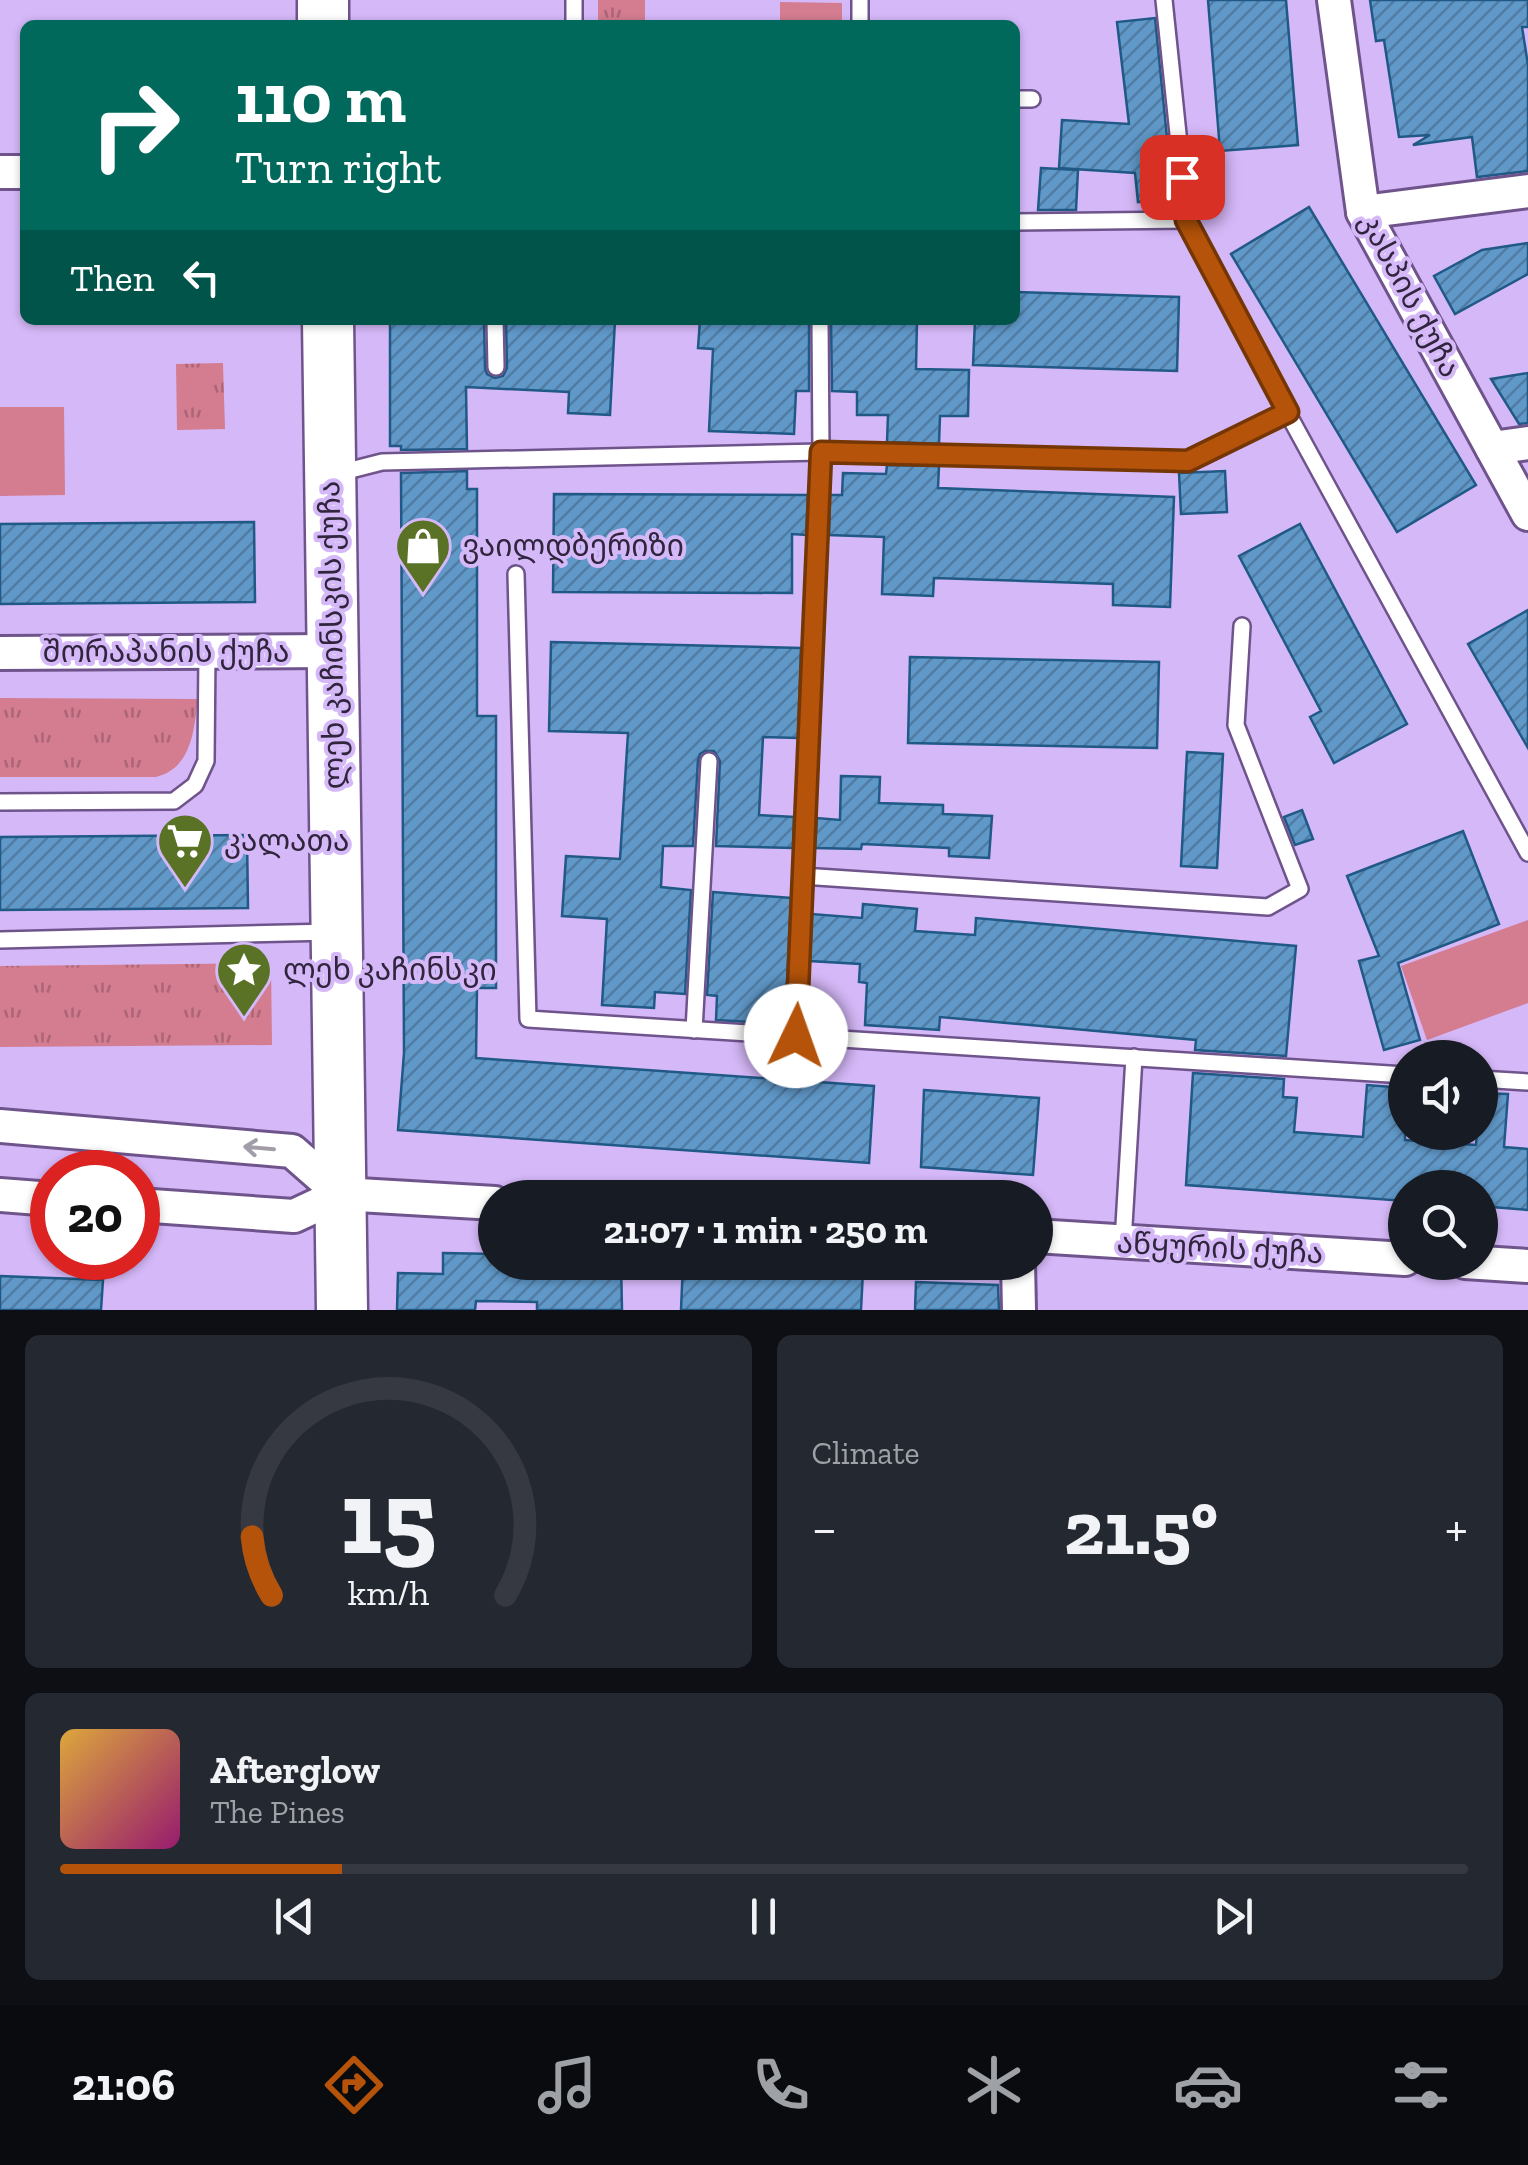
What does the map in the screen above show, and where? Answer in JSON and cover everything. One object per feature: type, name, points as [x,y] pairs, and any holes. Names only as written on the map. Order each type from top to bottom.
[{"type":"main road","name":"ლეხ კაჩინსკის ქუჩა","points":[[328,325],[342,1310]]},
{"type":"street","name":"კასპის ქუჩა","points":[[1334,0],[1363,212],[1528,514]]},
{"type":"street","points":[[1363,212],[1528,191]]},
{"type":"street","points":[[1492,448],[1528,442]]},
{"type":"street","name":"შორაპანის ქუჩა","points":[[0,653],[332,650]]},
{"type":"street","points":[[0,1126],[292,1151],[341,1194]]},
{"type":"street","points":[[160,1207],[294,1216],[341,1194],[478,1202]]},
{"type":"street","points":[[0,1195],[30,1197]]},
{"type":"street","name":"აწყურის ქუჩა","points":[[1053,1237],[1388,1258]]},
{"type":"street","points":[[1498,1264],[1528,1266]]},
{"type":"street","points":[[1018,1280],[1018,1310]]},
{"type":"lane","points":[[1164,0],[1186,220],[1528,853]]},
{"type":"lane","points":[[1020,222],[1186,220]]},
{"type":"lane","points":[[495,325],[496,366]]},
{"type":"lane","points":[[796,1036],[821,452],[820,325]]},
{"type":"lane","points":[[330,475],[382,462],[821,452],[1188,461],[1288,412]]},
{"type":"lane","points":[[516,574],[528,1019],[1388,1074]]},
{"type":"lane","points":[[802,876],[1268,906],[1300,889],[1236,725],[1242,626]]},
{"type":"lane","points":[[0,802],[174,800],[195,786],[206,761],[207,652]]},
{"type":"lane","points":[[694,1030],[709,760]]},
{"type":"lane","points":[[0,940],[336,932]]},
{"type":"lane","points":[[1123,1242],[1134,1058]]},
{"type":"lane","points":[[1498,1081],[1528,1082]]},
{"type":"green space","points":[[598,0],[645,0],[645,20],[598,20]]},
{"type":"green space","points":[[780,2],[842,3],[842,20],[780,20]]},
{"type":"green space","points":[[223,363],[225,429],[177,430],[176,364]]},
{"type":"green space","points":[[0,407],[64,407],[65,495],[0,496]]},
{"type":"green space","points":[[0,698],[198,699],[184,757],[156,777],[0,777]]},
{"type":"green space","points":[[1528,920],[1528,1003],[1427,1040],[1401,966]]},
{"type":"green space","points":[[271,963],[272,1045],[0,1047],[0,966]]},
{"type":"building","points":[[1208,0],[1286,0],[1298,145],[1220,151]]},
{"type":"building","points":[[1370,0],[1528,0],[1528,27],[1522,27],[1528,65],[1528,171],[1477,177],[1472,137],[1413,145],[1430,135],[1399,137],[1384,40],[1376,41]]},
{"type":"building","points":[[1155,18],[1173,198],[1138,202],[1135,173],[1059,168],[1062,120],[1129,124],[1117,22]]},
{"type":"building","points":[[1041,168],[1078,170],[1076,210],[1038,210]]},
{"type":"building","points":[[1309,207],[1476,485],[1397,532],[1231,254]]},
{"type":"building","points":[[1528,243],[1528,274],[1455,314],[1434,276],[1482,250]]},
{"type":"building","points":[[1020,292],[1179,297],[1177,371],[973,365],[975,325],[1020,325]]},
{"type":"building","points":[[390,325],[484,325],[485,368],[495,378],[503,376],[507,368],[506,325],[615,325],[610,415],[568,413],[569,392],[466,387],[467,449],[401,450],[401,446],[390,446]]},
{"type":"building","points":[[700,325],[809,325],[809,391],[796,391],[794,434],[709,431],[713,349],[698,348]]},
{"type":"building","points":[[831,325],[917,325],[916,369],[969,370],[968,416],[940,416],[939,444],[887,442],[888,415],[857,415],[857,392],[832,391]]},
{"type":"building","points":[[1528,373],[1528,423],[1519,424],[1491,379]]},
{"type":"building","points":[[887,465],[939,466],[938,488],[1174,497],[1170,607],[1113,605],[1113,584],[934,578],[933,596],[882,594],[884,537],[829,535],[830,495],[842,495],[843,473],[886,474]]},
{"type":"building","points":[[467,471],[467,489],[477,489],[477,716],[496,716],[496,988],[477,988],[476,1058],[874,1086],[869,1163],[398,1130],[404,1053],[401,473]]},
{"type":"building","points":[[1225,471],[1227,512],[1181,514],[1179,473]]},
{"type":"building","points":[[554,494],[808,495],[806,535],[792,534],[792,593],[553,592]]},
{"type":"building","points":[[254,522],[255,602],[0,604],[0,524]]},
{"type":"building","points":[[1300,524],[1407,724],[1334,763],[1310,717],[1321,711],[1239,556]]},
{"type":"building","points":[[1528,610],[1528,748],[1468,644]]},
{"type":"building","points":[[551,642],[801,648],[798,738],[763,737],[759,815],[794,817],[793,848],[716,846],[720,761],[714,751],[700,754],[693,846],[663,846],[661,887],[691,890],[685,994],[655,992],[654,1008],[602,1005],[607,919],[562,916],[566,856],[620,859],[628,733],[549,731]]},
{"type":"building","points":[[910,657],[1159,662],[1157,748],[908,743]]},
{"type":"building","points":[[1187,752],[1223,754],[1217,868],[1181,866]]},
{"type":"building","points":[[841,776],[880,777],[879,803],[943,805],[943,814],[992,816],[989,858],[949,856],[949,848],[862,844],[861,849],[815,848],[817,818],[840,820]]},
{"type":"building","points":[[1302,810],[1313,839],[1295,845],[1284,817]]},
{"type":"building","points":[[1463,831],[1499,924],[1398,963],[1420,1040],[1388,1040],[1388,1049],[1384,1050],[1359,961],[1379,956],[1347,876]]},
{"type":"building","points":[[247,835],[248,908],[0,910],[0,837]]},
{"type":"building","points":[[713,892],[791,898],[785,1024],[716,1020],[717,996],[707,995]]},
{"type":"building","points":[[863,904],[917,909],[915,931],[975,935],[976,918],[1296,946],[1286,1056],[1195,1050],[1196,1040],[940,1017],[939,1030],[865,1025],[867,983],[859,982],[860,964],[810,961],[812,914],[862,918]]},
{"type":"building","points":[[1193,1073],[1284,1079],[1283,1097],[1297,1098],[1294,1132],[1363,1137],[1367,1085],[1388,1087],[1388,1150],[1498,1150],[1498,1094],[1508,1094],[1504,1147],[1528,1149],[1528,1210],[1498,1208],[1498,1170],[1388,1170],[1388,1200],[1186,1185]]},
{"type":"building","points":[[924,1090],[1039,1098],[1033,1175],[921,1167]]},
{"type":"building","points":[[443,1253],[478,1254],[478,1280],[621,1280],[622,1310],[537,1310],[537,1302],[476,1301],[475,1310],[397,1310],[398,1273],[443,1274]]},
{"type":"building","points":[[0,1276],[103,1280],[101,1310],[0,1310]]},
{"type":"building","points":[[682,1280],[863,1280],[861,1310],[681,1310]]},
{"type":"building","points":[[916,1282],[998,1285],[999,1310],[915,1310]]},
{"type":"place","name":"ვაილდბერიზი","points":[[423,595]]},
{"type":"place","name":"კალათა","points":[[185,890]]},
{"type":"place","name":"ლეხ კაჩინსკი","points":[[244,1019]]},
{"type":"route","points":[[796,1036],[821,452],[1188,461],[1288,412],[1186,220],[1182,177]]}]
